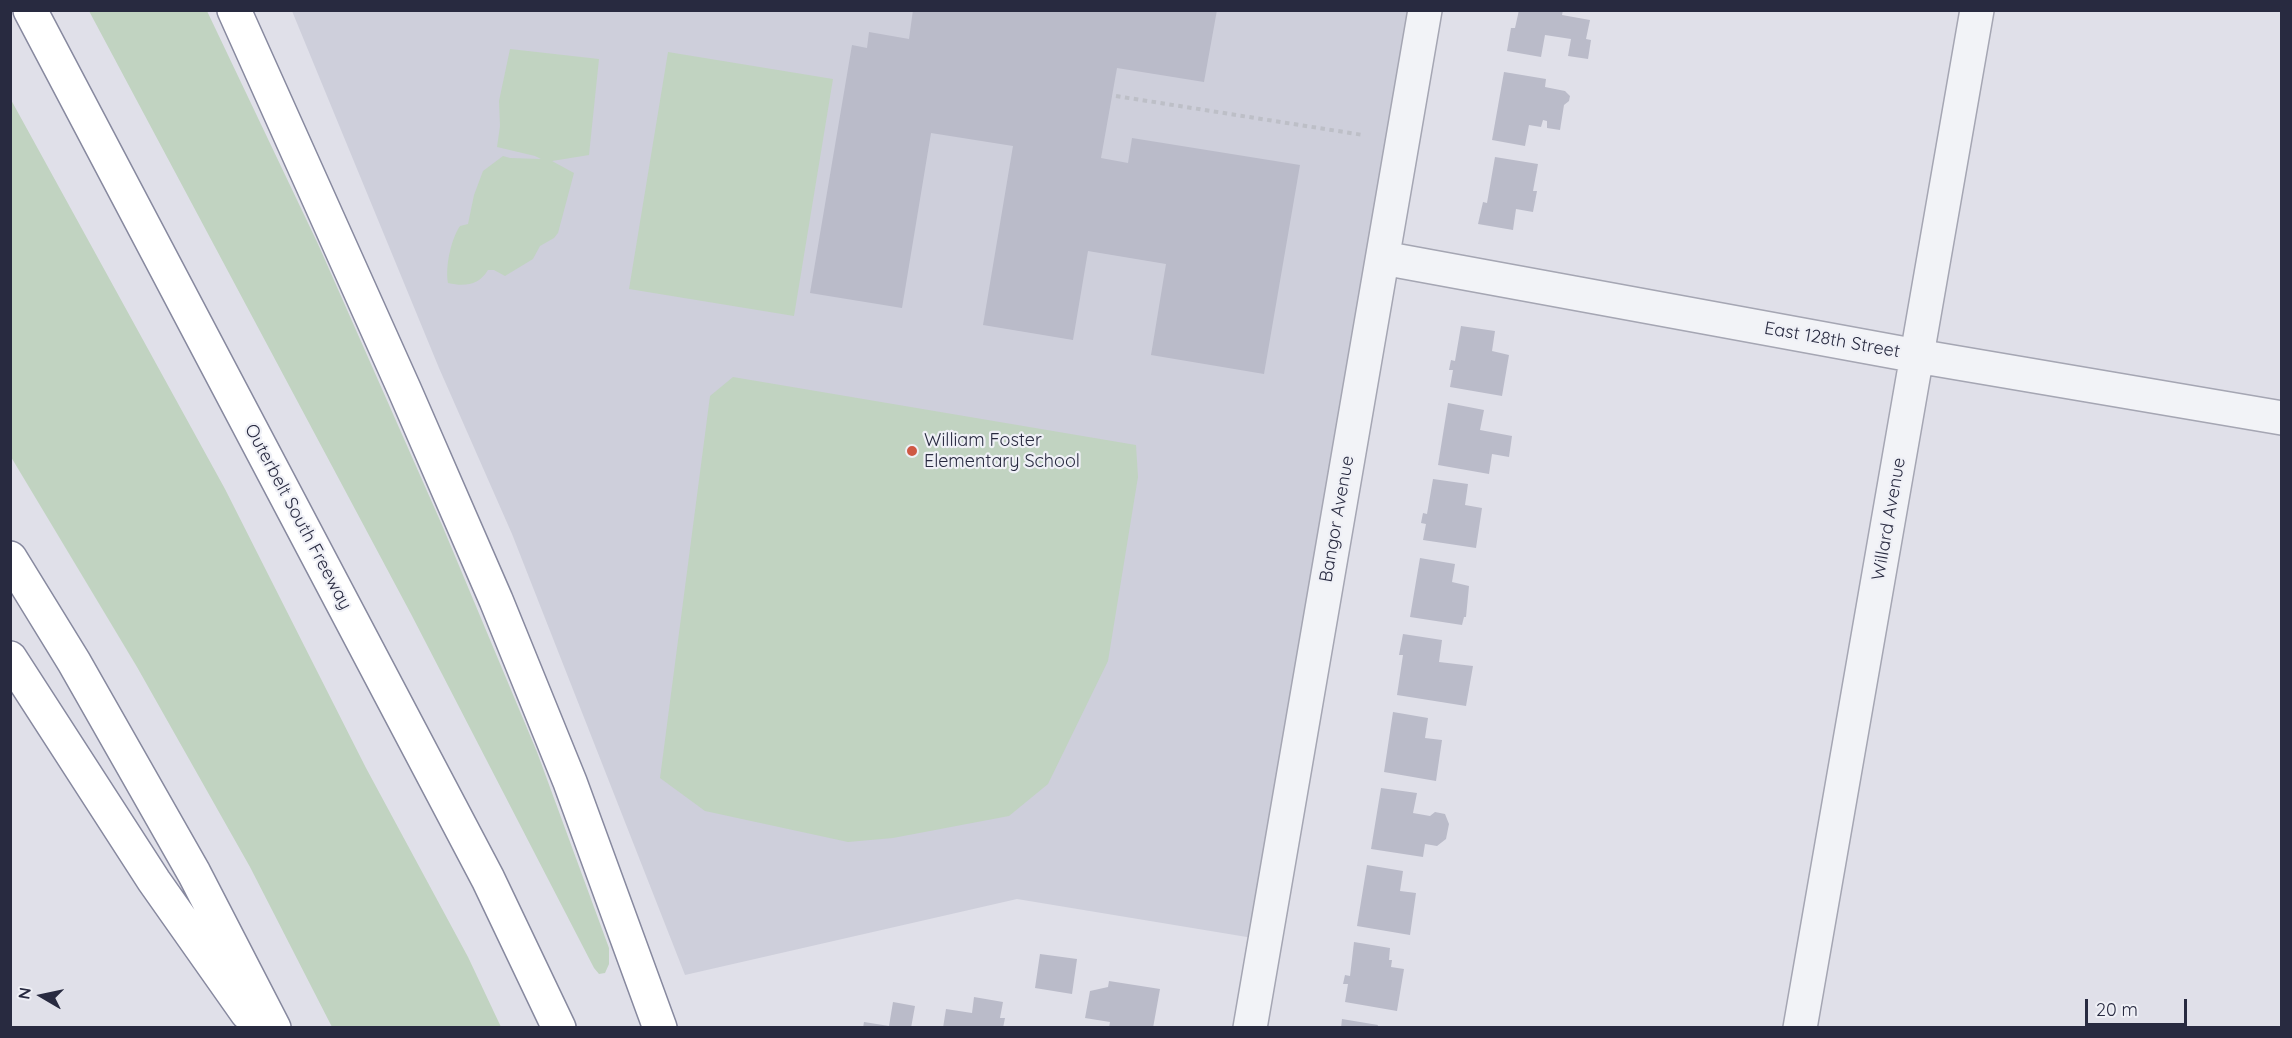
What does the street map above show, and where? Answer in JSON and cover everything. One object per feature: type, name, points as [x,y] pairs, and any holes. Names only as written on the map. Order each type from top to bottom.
[{"type":"highway","name":"Outerbelt South Freeway","points":[[30,10],[488,879],[559,1028]]},
{"type":"highway","points":[[234,10],[496,600],[570,782],[660,1028]]},
{"type":"highway","points":[[10,558],[74,662],[188,863],[274,1028]]},
{"type":"highway","points":[[10,658],[154,882],[257,1028]]},
{"type":"street","name":"Bangor Avenue","points":[[1250,1028],[1425,10]]},
{"type":"street","name":"Willard Avenue","points":[[1800,1028],[1977,10]]},
{"type":"street","name":"East 128th Street","points":[[1383,258],[1917,356],[2282,418]]},
{"type":"path","points":[[1116,96],[1363,135]]},
{"type":"shaded area","name":"William Foster Elementary School","points":[[292,11],[1425,11],[1265,940],[1017,899],[685,975],[512,534],[439,368]]},
{"type":"green space","points":[[89,11],[207,11],[318,244],[442,525],[537,752],[609,948],[609,964],[605,973],[599,974],[594,968],[411,614]]},
{"type":"green space","points":[[510,49],[599,59],[589,155],[552,161],[574,173],[558,233],[540,246],[533,259],[505,276],[494,270],[488,270],[480,279],[471,284],[448,283],[447,269],[451,246],[460,226],[468,224],[474,195],[483,171],[503,156],[541,159],[497,147],[500,126],[499,101]]},
{"type":"green space","points":[[668,52],[833,79],[794,316],[629,289]]},
{"type":"green space","points":[[10,98],[225,489],[366,768],[468,957],[501,1027],[332,1027],[250,867],[137,667],[11,457]]},
{"type":"green space","points":[[733,377],[1136,445],[1138,477],[1108,661],[1048,784],[1009,816],[893,838],[848,842],[705,811],[660,778],[710,396]]},
{"type":"building","points":[[913,10],[1217,10],[1204,82],[1117,68],[1101,158],[1128,163],[1132,138],[1300,165],[1264,374],[1151,355],[1166,264],[1088,251],[1073,340],[983,325],[1013,146],[931,133],[902,308],[810,293],[852,45],[867,48],[869,32],[909,39]]},
{"type":"building","points":[[1519,10],[1563,10],[1562,15],[1590,20],[1586,39],[1591,40],[1588,59],[1568,56],[1571,39],[1545,35],[1541,57],[1507,51],[1511,28],[1515,28]]},
{"type":"building","points":[[1504,72],[1546,79],[1545,87],[1565,91],[1570,96],[1569,101],[1564,105],[1560,130],[1547,128],[1547,121],[1543,120],[1541,127],[1529,125],[1525,146],[1492,140]]},
{"type":"building","points":[[1495,157],[1538,164],[1533,191],[1537,191],[1533,212],[1516,209],[1513,230],[1478,224],[1483,202],[1487,203]]},
{"type":"building","points":[[1461,326],[1495,331],[1492,351],[1509,355],[1502,396],[1450,387],[1453,370],[1449,370],[1451,360],[1455,361]]},
{"type":"building","points":[[1448,403],[1484,410],[1480,430],[1512,436],[1509,457],[1492,454],[1489,474],[1438,465]]},
{"type":"building","points":[[1433,479],[1468,484],[1465,505],[1482,508],[1476,548],[1423,540],[1426,524],[1421,523],[1423,513],[1427,514]]},
{"type":"building","points":[[1420,558],[1455,564],[1452,582],[1469,586],[1466,617],[1462,625],[1410,617]]},
{"type":"building","points":[[1403,634],[1442,640],[1439,662],[1473,666],[1466,706],[1397,695],[1403,655],[1399,655]]},
{"type":"building","points":[[1393,712],[1428,718],[1425,738],[1442,740],[1436,781],[1384,772]]},
{"type":"building","points":[[1381,788],[1417,793],[1413,813],[1430,816],[1435,812],[1445,814],[1449,824],[1446,839],[1437,846],[1425,844],[1423,857],[1371,849]]},
{"type":"building","points":[[1367,865],[1403,871],[1400,891],[1416,893],[1410,935],[1357,926]]},
{"type":"building","points":[[1354,942],[1390,948],[1391,967],[1404,969],[1397,1011],[1345,1002],[1348,984],[1343,984],[1345,975],[1350,976]]},
{"type":"building","points":[[1040,954],[1077,959],[1072,994],[1035,988]]},
{"type":"building","points":[[1109,981],[1160,989],[1153,1028],[1109,1028],[1110,1022],[1085,1018],[1090,991],[1108,987]]},
{"type":"building","points":[[974,997],[1003,1002],[1000,1018],[1005,1018],[1003,1028],[943,1028],[946,1009],[972,1013]]},
{"type":"building","points":[[893,1002],[915,1006],[911,1028],[863,1028],[864,1022],[889,1026]]},
{"type":"building","points":[[1342,1019],[1378,1025],[1377,1028],[1341,1028]]},
{"type":"place","name":"William Foster Elementary School","points":[[912,451]]}]
